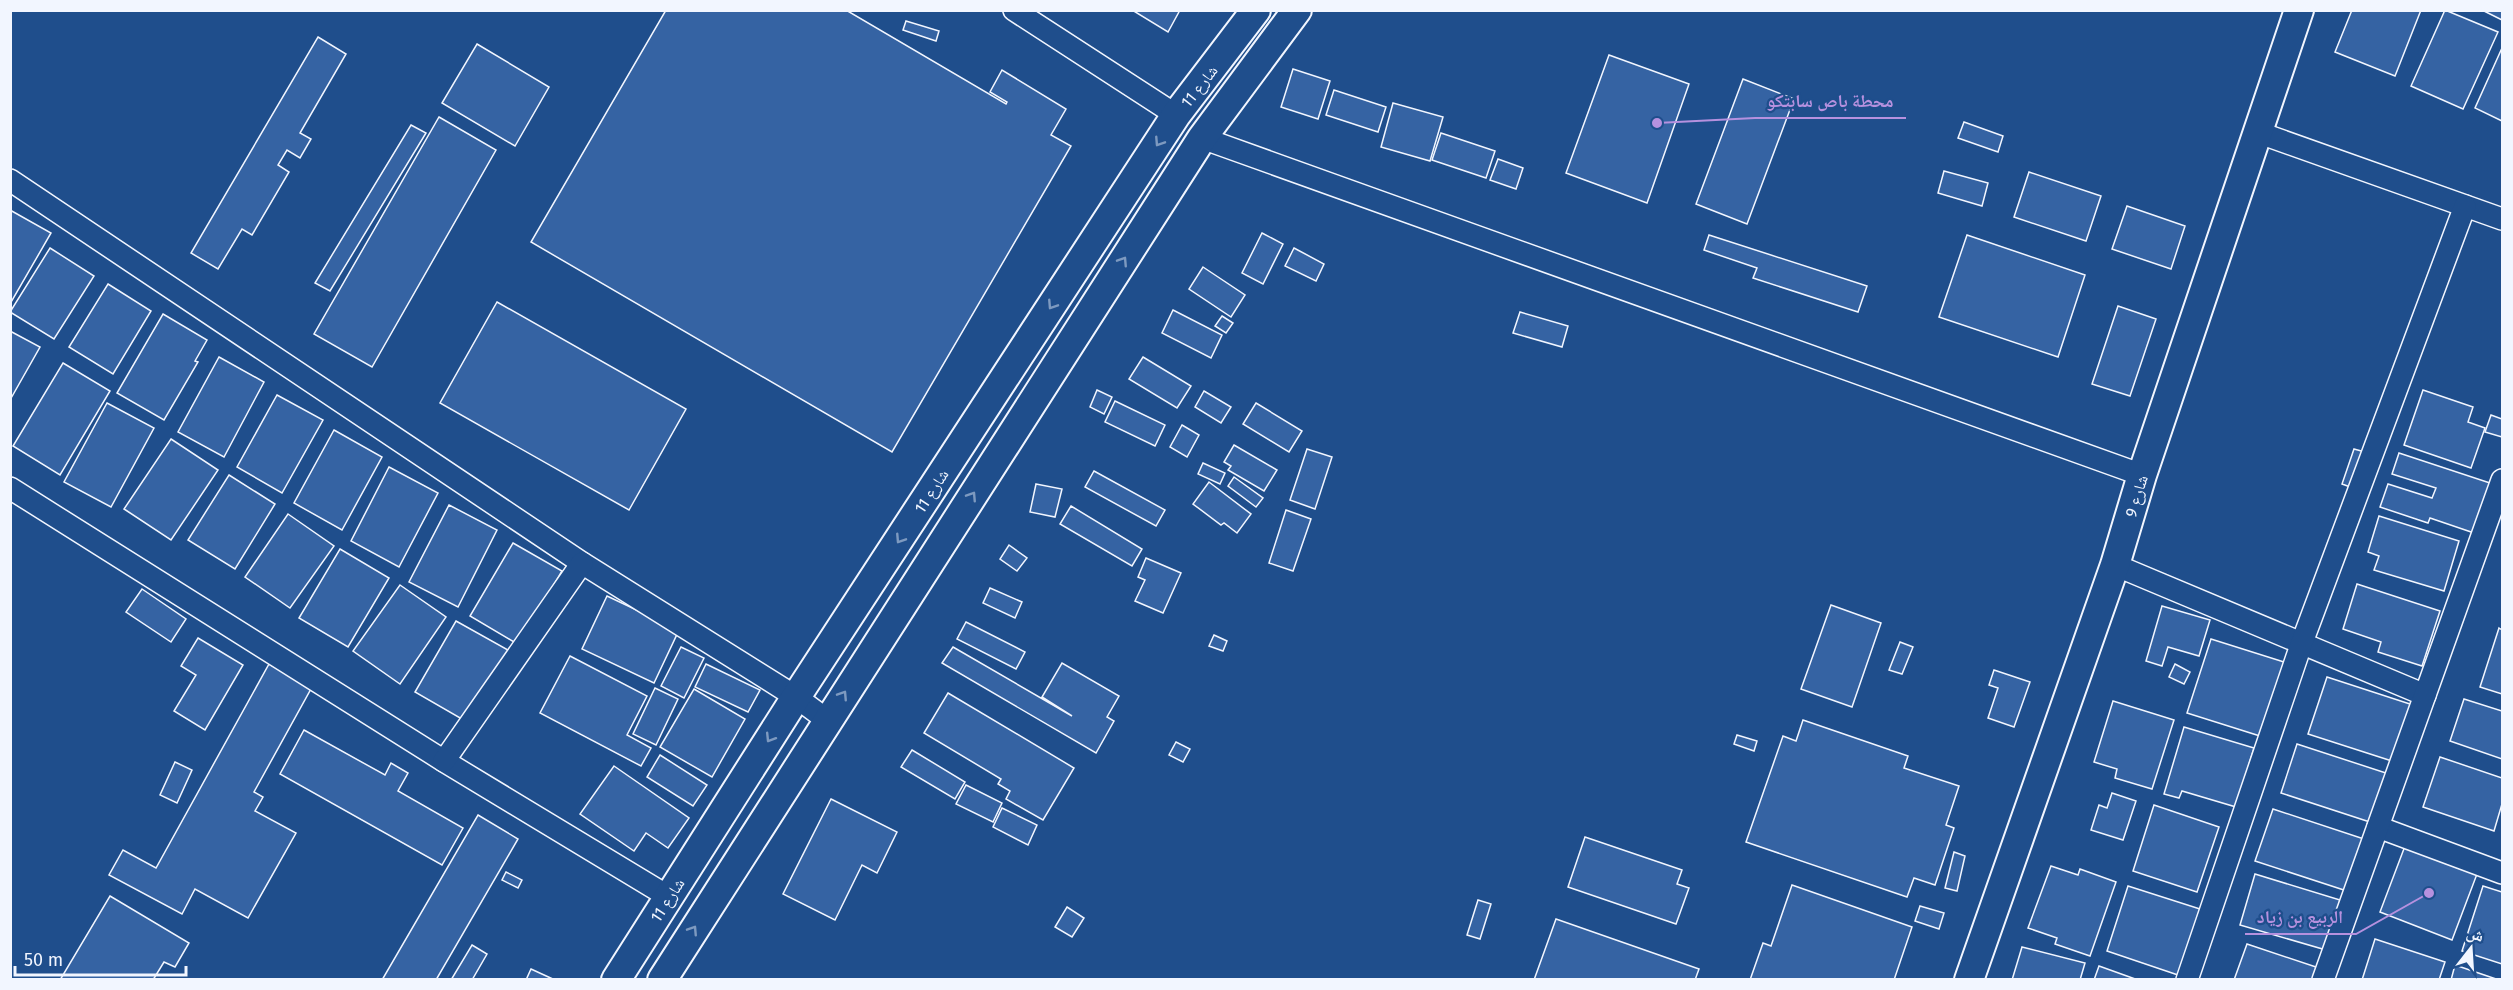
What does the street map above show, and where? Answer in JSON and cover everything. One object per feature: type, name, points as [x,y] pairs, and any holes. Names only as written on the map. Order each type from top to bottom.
[{"type":"street","points":[[1014,10],[1176,115]]},
{"type":"street","name":"شارع 11","points":[[616,980],[796,698],[1176,115],[1256,10]]},
{"type":"street","name":"شارع 11","points":[[662,980],[1202,138],[1297,10]]},
{"type":"street","name":"شارع 9","points":[[1969,980],[2115,565],[2142,475],[2299,10]]},
{"type":"street","points":[[2257,132],[2502,219]]},
{"type":"street","points":[[1202,138],[2142,475]]},
{"type":"street","points":[[10,180],[582,563],[827,720]]},
{"type":"street","points":[[2187,980],[2301,645],[2465,206]]},
{"type":"street","points":[[2323,980],[2502,480]]},
{"type":"street","points":[[10,488],[444,761],[669,897]]},
{"type":"street","points":[[444,761],[582,563]]},
{"type":"street","points":[[2115,565],[2301,645],[2425,695]]},
{"type":"street","points":[[2378,827],[2502,873]]},
{"type":"building","points":[[666,10],[846,10],[1006,104],[1007,102],[990,92],[1002,70],[1066,109],[1051,135],[1071,146],[892,452],[531,242]]},
{"type":"building","points":[[1132,10],[1180,10],[1168,32]]},
{"type":"building","points":[[2352,10],[2421,10],[2395,76],[2335,52]]},
{"type":"building","points":[[2445,10],[2498,32],[2463,109],[2411,86]]},
{"type":"building","points":[[2482,10],[2502,10],[2502,20]]},
{"type":"building","points":[[906,21],[939,31],[936,41],[903,30]]},
{"type":"building","points":[[318,37],[346,54],[300,133],[311,139],[300,158],[287,150],[278,165],[289,172],[252,235],[242,229],[218,269],[191,253]]},
{"type":"building","points":[[477,44],[549,87],[515,146],[442,103]]},
{"type":"building","points":[[2502,48],[2502,121],[2475,108]]},
{"type":"building","points":[[1609,55],[1689,84],[1647,203],[1566,173]]},
{"type":"building","points":[[1293,69],[1330,81],[1318,119],[1281,107]]},
{"type":"building","points":[[1743,79],[1794,99],[1747,224],[1696,204]]},
{"type":"building","points":[[1334,90],[1386,107],[1378,132],[1326,115]]},
{"type":"building","points":[[1393,103],[1443,117],[1430,161],[1381,147]]},
{"type":"building","points":[[439,117],[496,150],[372,367],[314,334]]},
{"type":"building","points":[[1964,122],[2003,136],[1998,152],[1958,138]]},
{"type":"building","points":[[411,125],[426,133],[330,291],[315,283]]},
{"type":"building","points":[[1441,133],[1495,151],[1486,178],[1432,160]]},
{"type":"building","points":[[1498,159],[1523,168],[1516,189],[1490,180]]},
{"type":"building","points":[[1944,171],[1988,183],[1982,206],[1938,193]]},
{"type":"building","points":[[2029,172],[2101,196],[2086,241],[2014,217]]},
{"type":"building","points":[[2127,206],[2185,226],[2171,269],[2112,249]]},
{"type":"building","points":[[10,210],[51,233],[10,304]]},
{"type":"building","points":[[1262,233],[1283,244],[1263,284],[1242,273]]},
{"type":"building","points":[[1709,235],[1867,286],[1858,312],[1753,278],[1757,268],[1704,250]]},
{"type":"building","points":[[1967,235],[2085,275],[2058,357],[1939,317]]},
{"type":"building","points":[[50,248],[94,276],[54,339],[10,312]]},
{"type":"building","points":[[1294,248],[1324,264],[1316,281],[1285,266]]},
{"type":"building","points":[[1203,267],[1245,295],[1231,317],[1189,289]]},
{"type":"building","points":[[108,284],[151,311],[113,374],[69,347]]},
{"type":"building","points":[[497,302],[686,409],[629,510],[440,403]]},
{"type":"building","points":[[2118,306],[2156,319],[2130,396],[2092,384]]},
{"type":"building","points":[[1173,310],[1222,335],[1211,358],[1162,333]]},
{"type":"building","points":[[1520,312],[1568,326],[1562,347],[1513,333]]},
{"type":"building","points":[[163,314],[207,340],[195,361],[198,362],[164,420],[117,393]]},
{"type":"building","points":[[1222,316],[1233,323],[1226,333],[1215,326]]},
{"type":"building","points":[[10,331],[40,347],[10,400]]},
{"type":"building","points":[[219,357],[264,382],[224,457],[178,432]]},
{"type":"building","points":[[1143,357],[1191,386],[1177,408],[1129,379]]},
{"type":"building","points":[[63,363],[110,391],[60,475],[13,446]]},
{"type":"building","points":[[1097,390],[1112,397],[1104,414],[1090,407]]},
{"type":"building","points":[[2423,390],[2473,407],[2468,422],[2485,428],[2471,468],[2404,445]]},
{"type":"building","points":[[1204,391],[1231,407],[1221,423],[1195,407]]},
{"type":"building","points":[[277,395],[323,420],[282,493],[237,467]]},
{"type":"building","points":[[1115,401],[1165,425],[1155,446],[1105,422]]},
{"type":"building","points":[[107,403],[154,428],[111,507],[64,482]]},
{"type":"building","points":[[1256,403],[1302,431],[1289,452],[1243,424]]},
{"type":"building","points":[[2491,415],[2502,419],[2502,437],[2485,432]]},
{"type":"building","points":[[1182,425],[1199,435],[1187,457],[1170,447]]},
{"type":"building","points":[[334,430],[382,457],[342,530],[294,503]]},
{"type":"building","points":[[171,439],[218,470],[171,540],[124,509]]},
{"type":"building","points":[[1234,445],[1277,470],[1264,491],[1228,470],[1231,466],[1224,462]]},
{"type":"building","points":[[1307,449],[1332,457],[1315,509],[1290,500]]},
{"type":"building","points":[[2354,449],[2365,452],[2353,488],[2342,484]]},
{"type":"building","points":[[2399,453],[2493,484],[2477,534],[2430,518],[2428,523],[2380,507],[2388,484],[2432,498],[2436,488],[2392,474]]},
{"type":"building","points":[[1203,463],[1225,473],[1220,484],[1198,474]]},
{"type":"building","points":[[389,467],[438,493],[399,567],[351,541]]},
{"type":"building","points":[[1094,471],[1165,510],[1156,526],[1085,487]]},
{"type":"building","points":[[229,475],[275,504],[235,569],[188,540]]},
{"type":"building","points":[[1234,477],[1263,498],[1256,507],[1228,486]]},
{"type":"building","points":[[1209,482],[1251,514],[1237,533],[1224,523],[1221,525],[1193,504]]},
{"type":"building","points":[[1036,484],[1062,489],[1055,517],[1030,512]]},
{"type":"building","points":[[449,505],[497,530],[458,607],[409,582]]},
{"type":"building","points":[[1071,506],[1142,549],[1132,566],[1060,524]]},
{"type":"building","points":[[1286,510],[1311,519],[1293,571],[1269,563]]},
{"type":"building","points":[[288,514],[334,546],[290,608],[245,577]]},
{"type":"building","points":[[2379,516],[2459,541],[2444,591],[2374,570],[2379,556],[2368,552]]},
{"type":"building","points":[[513,543],[562,571],[519,645],[470,616]]},
{"type":"building","points":[[1009,545],[1027,558],[1017,571],[1000,559]]},
{"type":"building","points":[[340,549],[389,578],[348,647],[299,618]]},
{"type":"building","points":[[1146,558],[1181,573],[1163,613],[1135,601],[1145,580],[1138,577]]},
{"type":"building","points":[[2357,584],[2440,611],[2422,666],[2378,652],[2381,642],[2343,629]]},
{"type":"building","points":[[400,585],[446,617],[400,684],[353,651]]},
{"type":"building","points":[[990,588],[1022,602],[1015,618],[983,603]]},
{"type":"building","points":[[142,589],[186,619],[171,642],[126,612]]},
{"type":"building","points":[[607,596],[679,630],[654,683],[582,649]]},
{"type":"building","points":[[1831,605],[1881,623],[1852,707],[1801,689]]},
{"type":"building","points":[[2162,606],[2210,620],[2199,656],[2168,647],[2162,666],[2146,661]]},
{"type":"building","points":[[456,621],[508,650],[467,722],[415,692]]},
{"type":"building","points":[[966,622],[1025,652],[1016,669],[957,639]]},
{"type":"building","points":[[2499,628],[2502,630],[2502,694],[2480,687]]},
{"type":"building","points":[[1214,635],[1227,641],[1223,651],[1209,646]]},
{"type":"building","points":[[198,638],[243,665],[205,730],[174,711],[196,675],[181,666]]},
{"type":"building","points":[[2211,639],[2284,662],[2260,736],[2187,713]]},
{"type":"building","points":[[1900,642],[1913,647],[1902,674],[1889,670]]},
{"type":"building","points":[[681,647],[704,658],[684,698],[661,686]]},
{"type":"building","points":[[953,647],[1072,716],[1042,697],[1062,663],[1119,696],[1107,717],[1114,721],[1096,753],[942,663]]},
{"type":"building","points":[[570,656],[647,696],[627,735],[651,748],[641,766],[540,713]]},
{"type":"building","points":[[269,664],[312,687],[254,792],[263,797],[255,811],[296,833],[248,918],[195,889],[182,914],[109,875],[123,850],[156,868]]},
{"type":"building","points":[[706,664],[760,690],[748,712],[695,687]]},
{"type":"building","points":[[2175,664],[2190,672],[2184,684],[2169,677]]},
{"type":"building","points":[[1994,670],[2030,682],[2014,727],[1988,718],[1998,688],[1989,685]]},
{"type":"building","points":[[2327,677],[2413,705],[2395,762],[2308,734]]},
{"type":"building","points":[[655,688],[678,699],[656,745],[633,734]]},
{"type":"building","points":[[694,689],[745,719],[712,777],[660,747]]},
{"type":"building","points":[[948,693],[1074,768],[1043,820],[1006,799],[1010,791],[998,784],[1001,779],[924,733]]},
{"type":"building","points":[[2464,699],[2502,711],[2502,759],[2450,741]]},
{"type":"building","points":[[2113,701],[2174,720],[2152,789],[2115,778],[2117,769],[2094,762]]},
{"type":"building","points":[[1803,720],[1908,756],[1904,768],[1959,786],[1946,825],[1954,828],[1935,885],[1914,878],[1907,897],[1746,842],[1783,736],[1796,741]]},
{"type":"building","points":[[2184,727],[2254,748],[2236,807],[2182,791],[2179,798],[2164,794]]},
{"type":"building","points":[[304,730],[385,775],[391,763],[408,773],[398,791],[463,828],[442,865],[280,774]]},
{"type":"building","points":[[1737,735],[1757,741],[1754,751],[1734,744]]},
{"type":"building","points":[[1176,742],[1190,749],[1183,762],[1169,755]]},
{"type":"building","points":[[2297,744],[2392,775],[2376,824],[2281,793]]},
{"type":"building","points":[[912,750],[965,782],[955,799],[901,767]]},
{"type":"building","points":[[660,755],[707,785],[693,806],[647,777]]},
{"type":"building","points":[[2440,757],[2502,778],[2502,804],[2494,831],[2423,807]]},
{"type":"building","points":[[175,762],[192,770],[177,803],[160,795]]},
{"type":"building","points":[[614,766],[689,818],[668,848],[646,833],[634,851],[580,814]]},
{"type":"building","points":[[966,785],[1002,803],[993,822],[956,804]]},
{"type":"building","points":[[2112,793],[2136,801],[2123,840],[2091,830],[2099,805],[2107,808]]},
{"type":"building","points":[[831,799],[897,832],[877,873],[862,865],[835,920],[783,894]]},
{"type":"building","points":[[2154,805],[2219,827],[2197,892],[2133,871]]},
{"type":"building","points":[[1002,808],[1037,825],[1028,845],[993,827]]},
{"type":"building","points":[[2273,809],[2367,840],[2350,892],[2255,861]]},
{"type":"building","points":[[478,815],[518,839],[436,980],[382,980]]},
{"type":"building","points":[[1585,837],[1682,870],[1677,884],[1689,888],[1676,924],[1568,887]]},
{"type":"building","points":[[2405,846],[2477,874],[2452,940],[2380,912]]},
{"type":"building","points":[[1954,852],[1965,856],[1957,891],[1945,888]]},
{"type":"building","points":[[2051,866],[2078,875],[2080,869],[2116,882],[2090,956],[2055,944],[2057,938],[2028,928]]},
{"type":"building","points":[[506,872],[522,880],[518,888],[502,880]]},
{"type":"building","points":[[2255,874],[2340,900],[2326,950],[2240,925]]},
{"type":"building","points":[[1792,885],[1912,927],[1894,980],[1750,980],[1763,943],[1771,946]]},
{"type":"building","points":[[2128,886],[2200,909],[2178,975],[2107,951]]},
{"type":"building","points":[[2483,886],[2502,892],[2502,964],[2462,951]]},
{"type":"building","points":[[110,896],[189,943],[175,967],[164,962],[153,980],[60,980]]},
{"type":"building","points":[[1478,900],[1491,904],[1480,939],[1467,935]]},
{"type":"building","points":[[1920,906],[1944,913],[1939,929],[1915,921]]},
{"type":"building","points":[[1067,907],[1084,918],[1072,937],[1055,927]]},
{"type":"building","points":[[1556,919],[1699,969],[1695,980],[1534,980]]},
{"type":"building","points":[[2375,939],[2445,962],[2439,980],[2362,980]]},
{"type":"building","points":[[2247,944],[2319,968],[2315,980],[2234,980]]},
{"type":"building","points":[[472,945],[487,954],[472,980],[451,980]]},
{"type":"building","points":[[2022,947],[2085,963],[2080,980],[2012,980]]},
{"type":"building","points":[[2455,965],[2499,980],[2451,980]]},
{"type":"building","points":[[2099,966],[2138,980],[2094,980]]},
{"type":"building","points":[[531,969],[555,980],[526,980]]},
{"type":"place","name":"محطة باص سابتكو","points":[[1657,123]]},
{"type":"place","name":"الربيع بن زياد","points":[[2429,893]]}]
